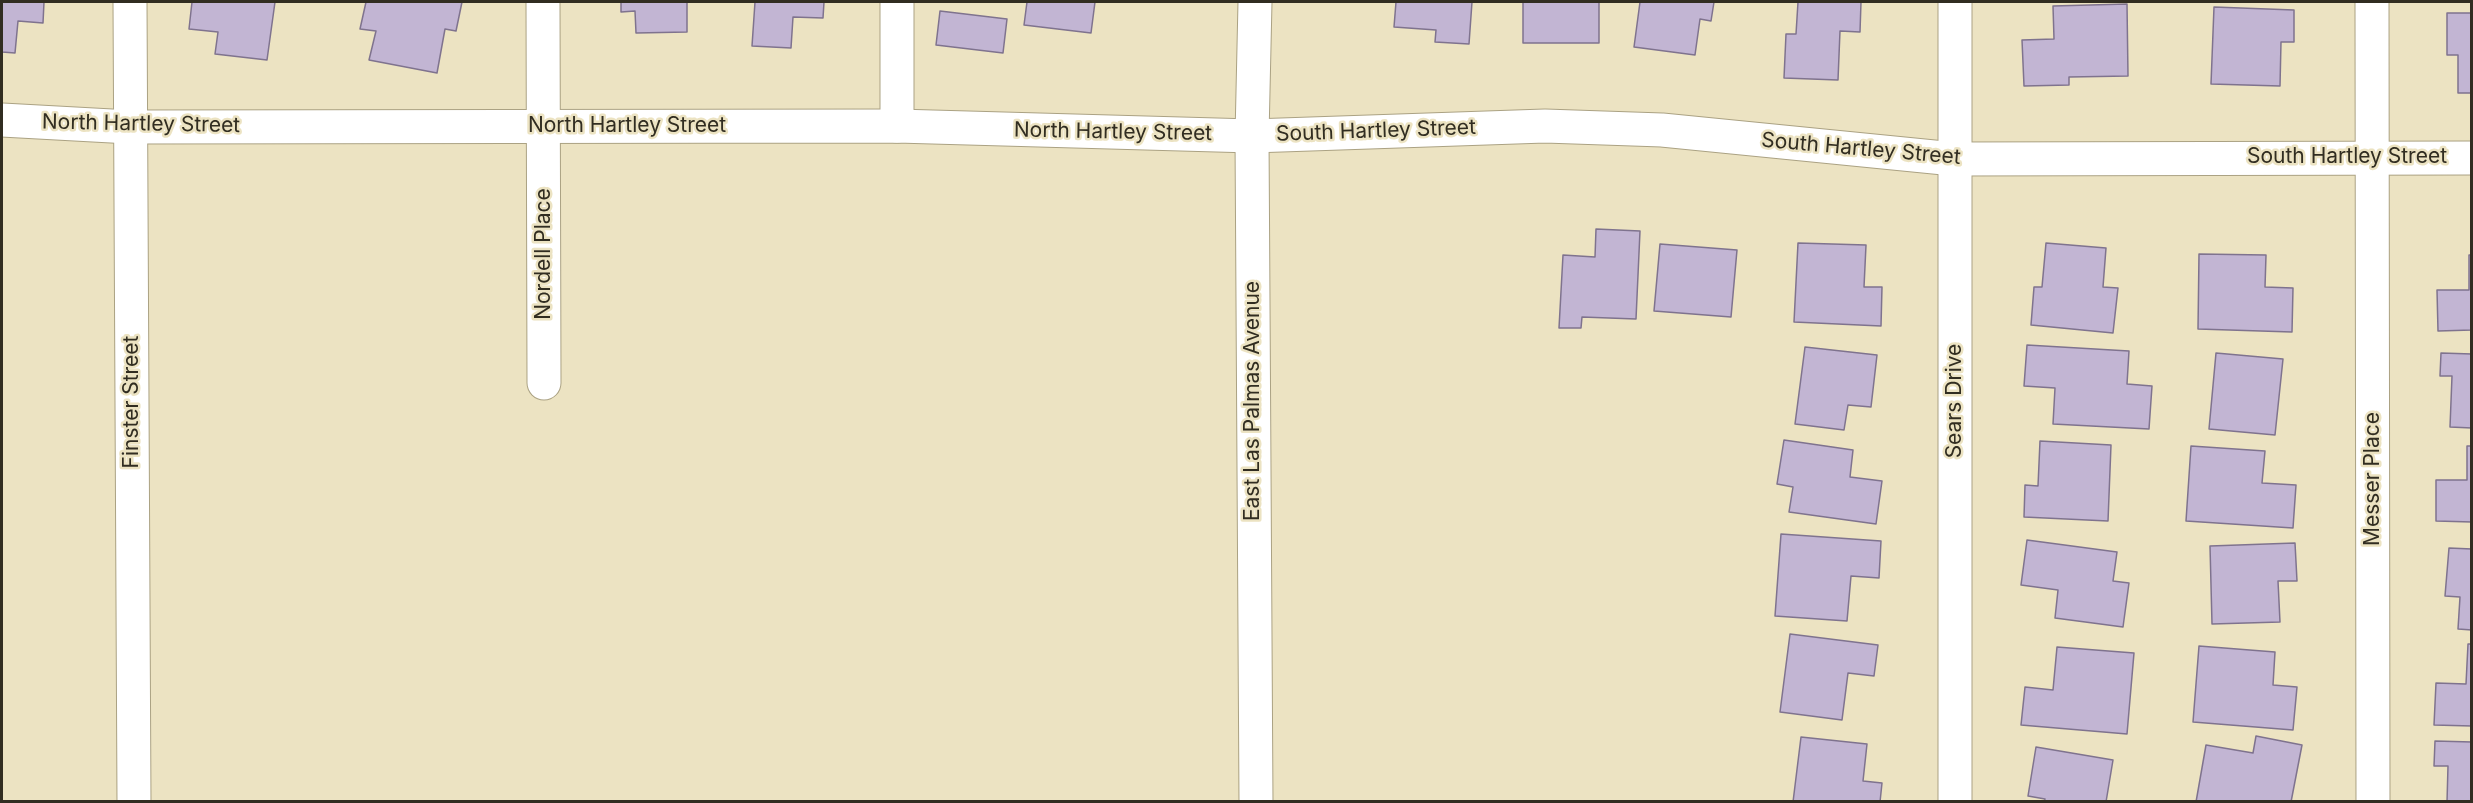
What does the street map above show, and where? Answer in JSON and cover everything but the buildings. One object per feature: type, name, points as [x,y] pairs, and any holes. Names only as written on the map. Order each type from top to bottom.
[{"type":"street","name":"Finster Street","points":[[130,2],[134,801]]},
{"type":"street","name":"Nordell Place","points":[[543,2],[544,383]]},
{"type":"street","points":[[897,2],[897,126]]},
{"type":"street","name":"East Las Palmas Avenue","points":[[1254,2],[1252,136],[1256,801]]},
{"type":"street","name":"Sears Drive","points":[[1955,2],[1955,801]]},
{"type":"street","name":"Messer Place","points":[[2372,2],[2374,156],[2373,801]]},
{"type":"street","name":"North Hartley Street","points":[[2,120],[130,127],[897,126],[1252,136]]},
{"type":"street","name":"South Hartley Street","points":[[1252,136],[1557,126],[1662,130],[1954,159],[2374,156],[2472,158]]}]
